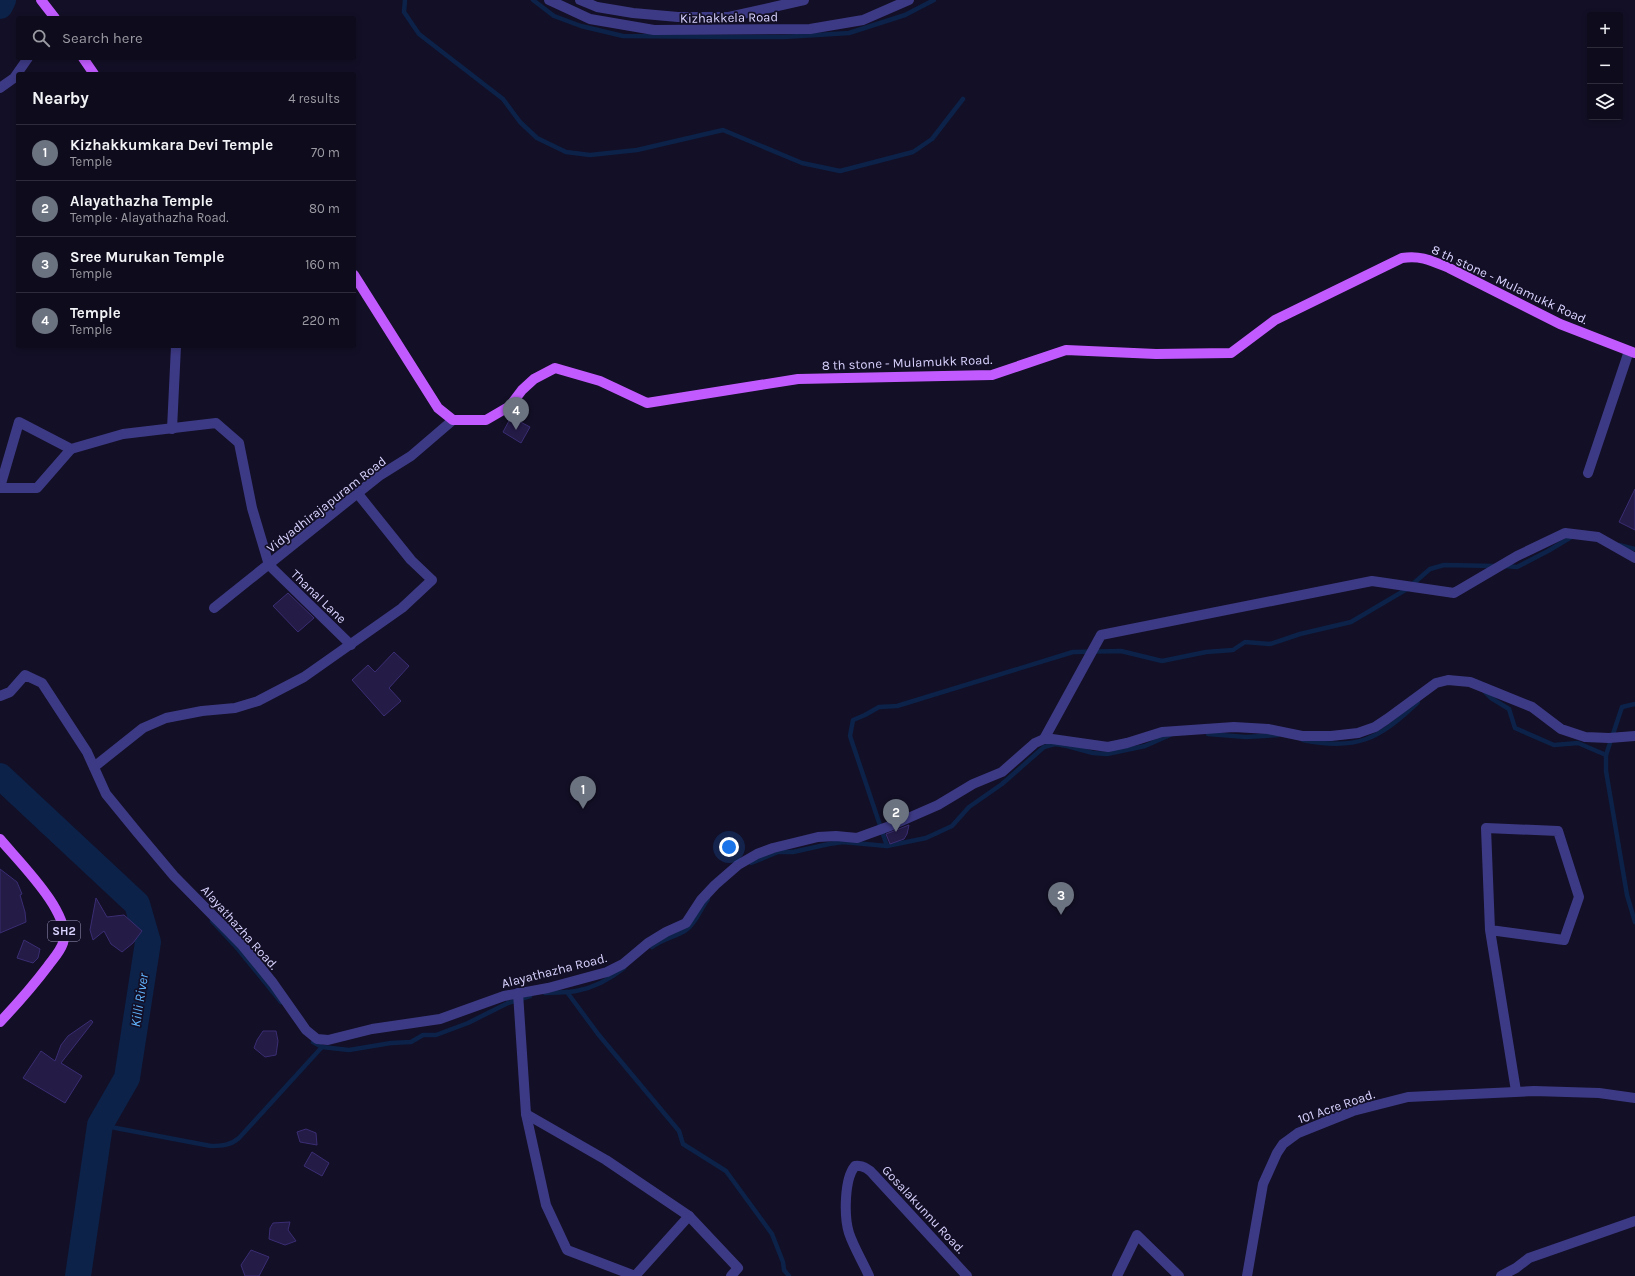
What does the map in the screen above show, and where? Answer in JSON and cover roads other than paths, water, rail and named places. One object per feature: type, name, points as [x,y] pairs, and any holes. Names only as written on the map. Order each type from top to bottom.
[{"type":"main road","points":[[41,0],[52,16]]},
{"type":"main road","points":[[84,60],[93,72]]},
{"type":"main road","name":"8 th stone - Mulamukk Road.","points":[[453,420],[486,420],[510,406],[522,390],[534,379],[555,368],[600,381],[647,403],[798,378],[992,375],[1066,350],[1156,354],[1231,353],[1275,320],[1402,258],[1414,256],[1430,260],[1449,268],[1560,324],[1632,352]]},
{"type":"main road","points":[[356,278],[438,408],[453,420]]},
{"type":"main road","name":"SH2","points":[[0,839],[54,904],[64,930],[64,942],[59,952],[29,991],[0,1022]]},
{"type":"street","name":"Kizhakkela Road","points":[[549,0],[590,19],[654,30],[810,29],[863,20],[910,0]]},
{"type":"street","name":"Kizhakkela Road","points":[[580,0],[597,7],[626,12],[678,17],[729,17],[804,0]]},
{"type":"street","points":[[18,72],[27,60]]},
{"type":"street","points":[[0,88],[16,75]]},
{"type":"street","points":[[172,429],[176,348]]},
{"type":"street","points":[[1588,473],[1632,352]]},
{"type":"street","name":"Vidyadhirajapuram Road","points":[[214,608],[379,476],[411,456],[453,420]]},
{"type":"street","points":[[71,449],[19,422],[0,487],[38,488],[71,449],[123,434],[216,423],[239,443],[252,508],[269,565]]},
{"type":"street","points":[[94,767],[143,728],[166,718],[202,711],[235,708],[258,701],[304,677],[402,608],[432,580],[411,560],[358,494]]},
{"type":"street","points":[[1635,558],[1598,537],[1565,533],[1517,556],[1454,593],[1372,581],[1101,635],[1044,739],[1108,747],[1127,743],[1162,732],[1184,729],[1234,727],[1268,729],[1302,736],[1331,736],[1358,733],[1375,727],[1436,683],[1448,680],[1470,682],[1532,707],[1561,729],[1568,732],[1585,737],[1612,738],[1635,736]]},
{"type":"street","name":"Thanal Lane","points":[[269,565],[351,645]]},
{"type":"street","name":"Alayathazha Road.","points":[[0,696],[10,692],[25,675],[42,683],[83,746],[106,794],[174,876],[242,945],[273,983],[306,1030],[317,1038],[328,1040],[372,1029],[440,1019],[504,996],[548,988],[608,972],[623,964],[648,943],[666,932],[686,923],[701,900],[715,885],[738,865],[757,854],[773,848],[818,837],[836,836],[857,838],[882,829],[938,805],[973,784],[1002,772],[1027,749],[1044,739]]},
{"type":"street","points":[[1490,930],[1564,940],[1579,897],[1558,831],[1486,828],[1490,930],[1516,1091]]},
{"type":"street","points":[[518,993],[526,1114],[546,1205],[567,1250],[635,1276],[689,1216]]},
{"type":"street","name":"101 Acre Road.","points":[[1246,1276],[1263,1184],[1277,1153],[1283,1144],[1293,1136],[1353,1111],[1408,1097],[1516,1091],[1573,1092],[1635,1098]]},
{"type":"street","points":[[526,1114],[606,1160],[689,1216],[738,1268],[731,1276]]},
{"type":"street","name":"Gosalakunnu Road.","points":[[869,1276],[849,1232],[846,1188],[851,1172],[857,1165],[871,1171],[966,1276]]},
{"type":"street","points":[[1501,1276],[1516,1268],[1529,1258],[1635,1221]]},
{"type":"street","points":[[1117,1276],[1137,1235],[1179,1276]]},
{"type":"waterway","name":"Killi River","points":[[0,6],[3,0]]},
{"type":"waterway","points":[[405,0],[404,12],[419,34],[503,99],[520,122],[537,138],[566,152],[590,155],[637,150],[723,130],[802,163],[840,171],[913,152],[932,139],[963,99]]},
{"type":"waterway","points":[[533,0],[554,16],[581,26],[623,36],[732,37],[784,37],[849,33],[905,15],[934,0]]},
{"type":"waterway","points":[[1505,566],[1517,567],[1573,536]]},
{"type":"waterway","points":[[1619,545],[1635,549]]},
{"type":"waterway","points":[[887,846],[850,736],[853,720],[879,707],[897,706],[1073,652],[1121,651],[1162,661],[1206,652],[1233,650],[1245,642],[1270,644],[1300,634],[1351,622],[1407,589],[1430,569],[1444,565],[1495,566]]},
{"type":"waterway","points":[[1485,692],[1491,698],[1509,709],[1515,728],[1554,745],[1578,743],[1606,755]]},
{"type":"waterway","points":[[1303,740],[1338,744],[1353,743],[1366,739],[1391,725],[1418,702]]},
{"type":"waterway","points":[[1635,704],[1622,707],[1606,755],[1606,771],[1627,895],[1635,922]]},
{"type":"waterway","points":[[1208,734],[1246,737],[1278,735]]},
{"type":"waterway","points":[[751,863],[778,852],[793,852],[829,844],[843,842],[887,846],[926,838],[952,826],[969,807],[1002,784],[1044,747],[1055,744],[1093,753],[1107,754],[1145,746],[1170,735]]},
{"type":"waterway","name":"Killi River","points":[[0,776],[137,904],[148,942],[127,1078],[100,1125],[78,1276]]},
{"type":"waterway","points":[[652,947],[690,927],[708,899]]},
{"type":"waterway","points":[[212,921],[238,949],[281,1002]]},
{"type":"waterway","points":[[545,993],[583,990],[613,976],[624,968]]},
{"type":"waterway","points":[[567,992],[598,1034],[679,1131],[683,1144],[726,1171],[772,1234],[783,1262],[784,1270],[789,1276]]},
{"type":"waterway","points":[[313,1042],[322,1047],[349,1050],[391,1043],[411,1042],[423,1035],[436,1035],[468,1023],[508,1003],[530,996]]},
{"type":"waterway","points":[[100,1125],[211,1146],[230,1144],[239,1138],[322,1047]]},
{"type":"place","name":"Temple","points":[[516,430]]},
{"type":"place","name":"Kizhakkumkara Devi Temple","points":[[583,809]]},
{"type":"place","name":"Alayathazha Temple","points":[[896,832]]},
{"type":"place","name":"Sree Murukan Temple","points":[[1061,915]]}]
